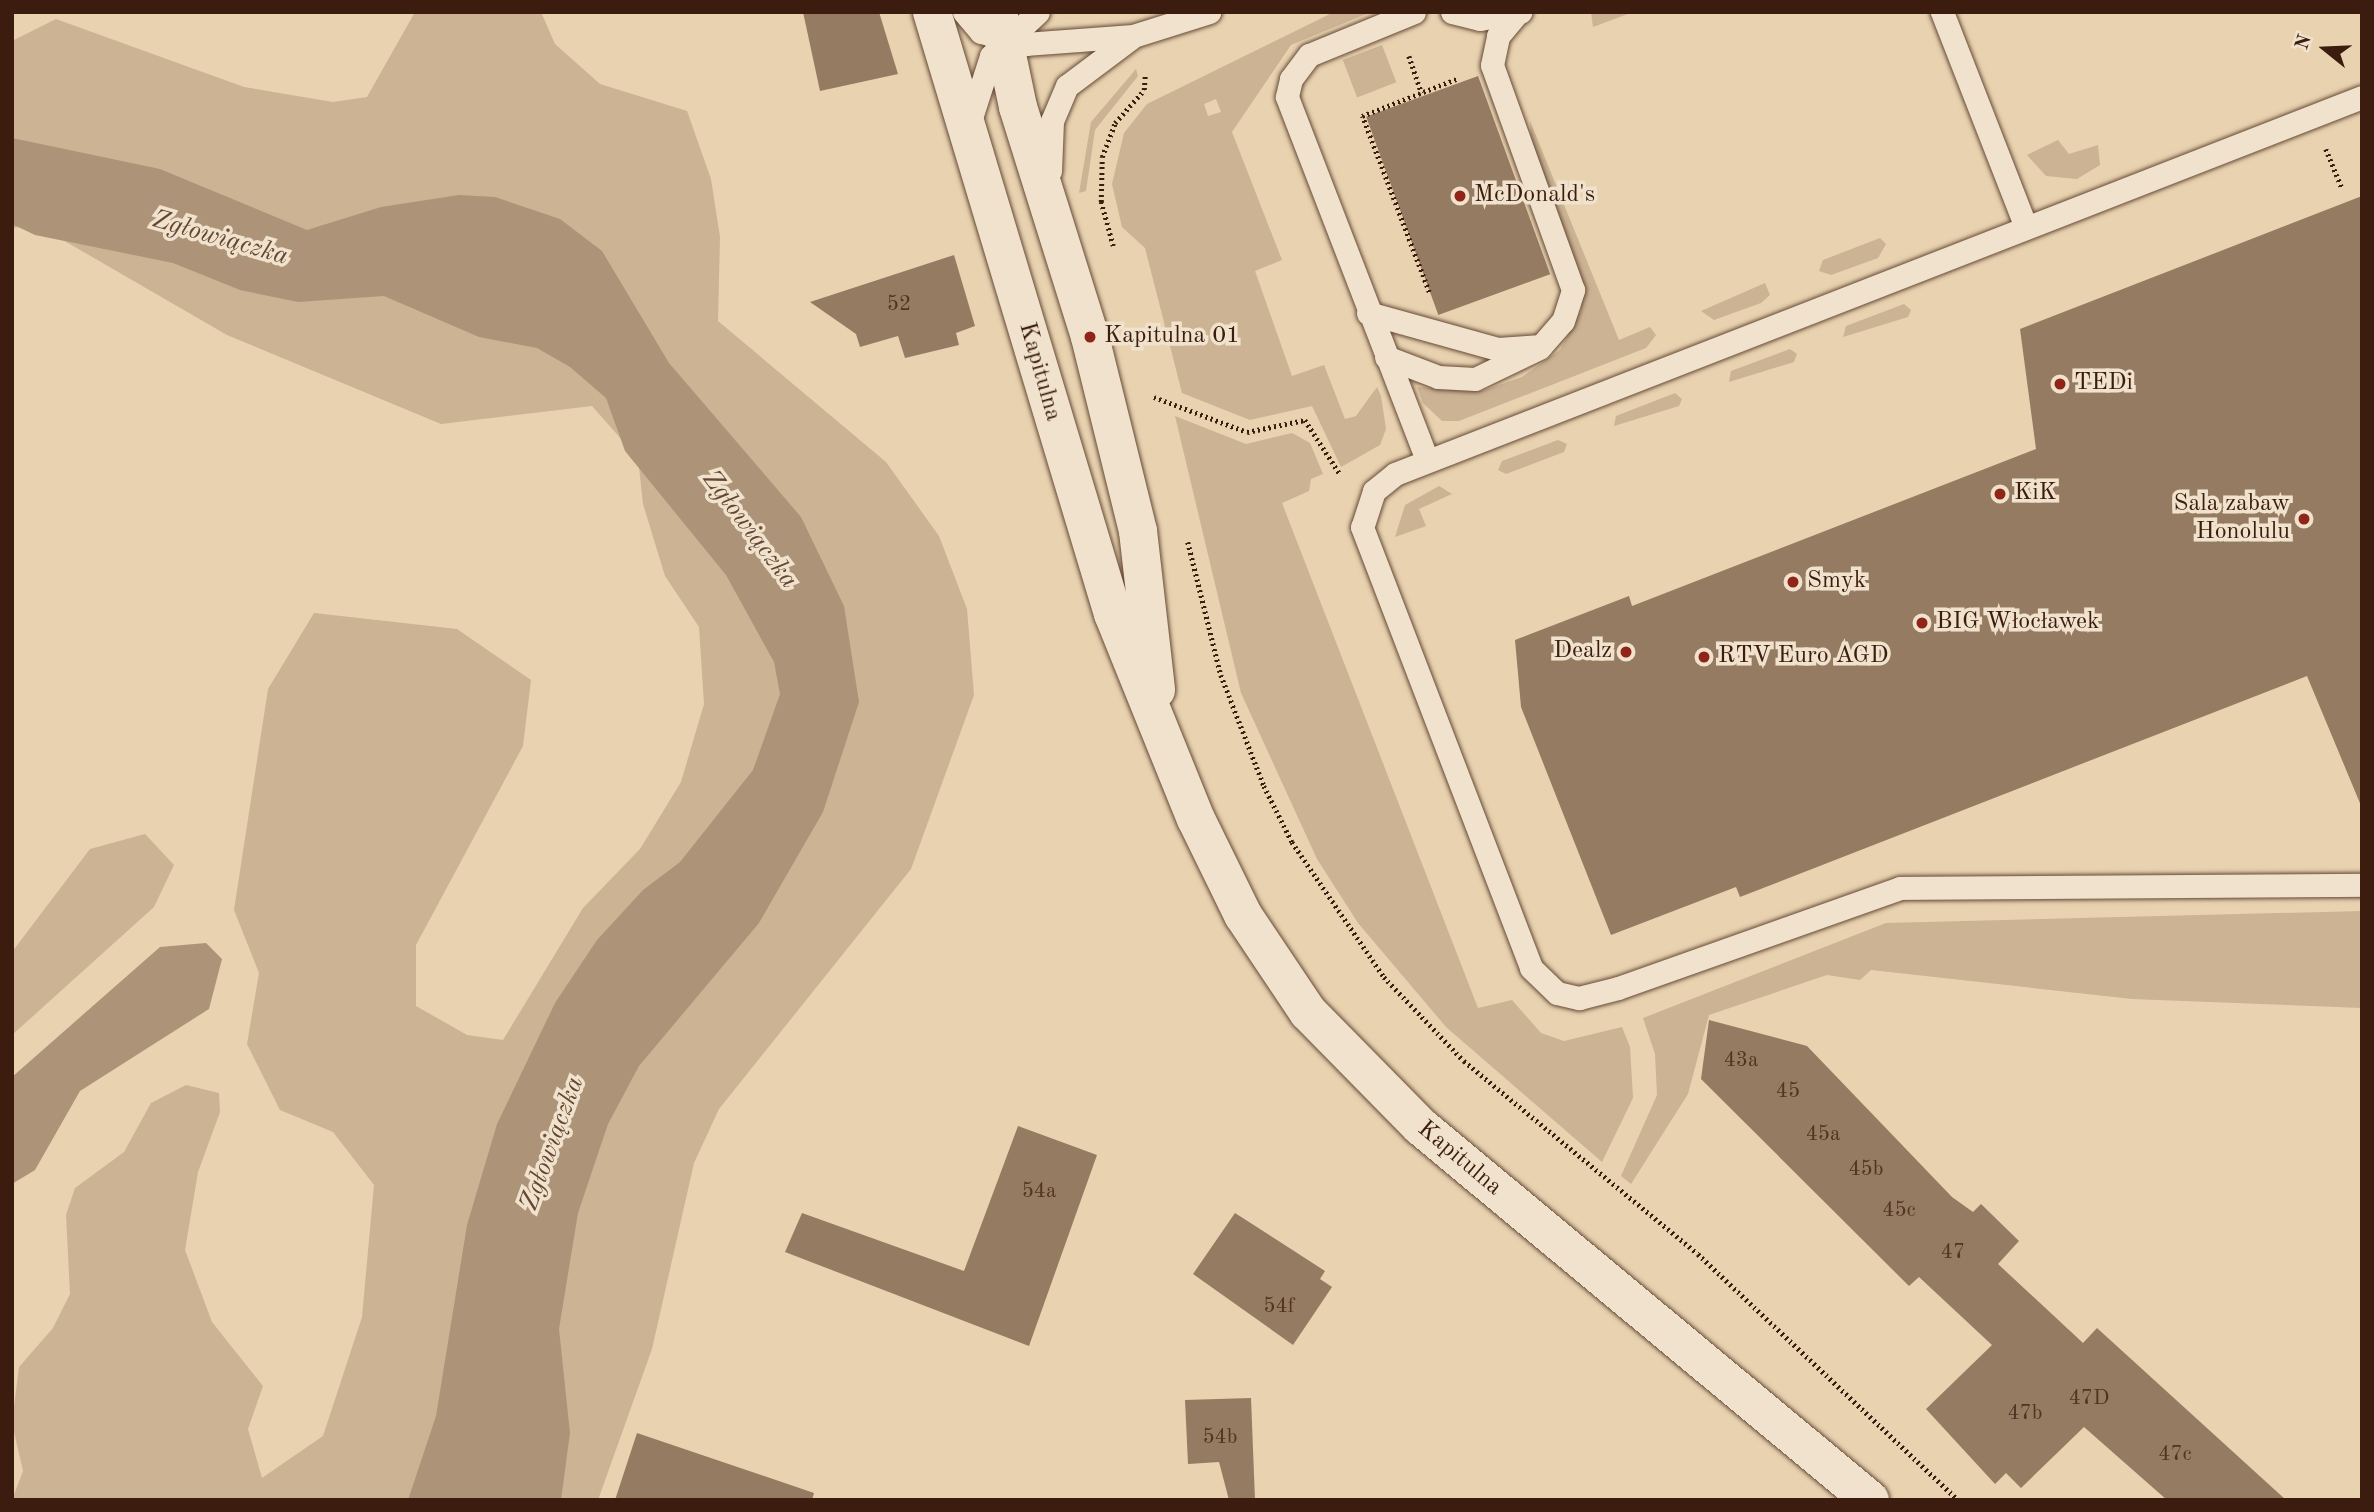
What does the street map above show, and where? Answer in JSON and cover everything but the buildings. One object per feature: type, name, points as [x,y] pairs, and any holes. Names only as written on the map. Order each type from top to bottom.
[{"type":"street","name":"Kapitulna","points":[[932,12],[1086,533],[1160,727],[1243,915],[1308,1012],[1349,1059],[1420,1126],[1870,1500]]},
{"type":"street","name":"Kapitulna","points":[[1002,27],[1018,107],[1055,216],[1138,531],[1160,727]]},
{"type":"lane","points":[[964,12],[981,32],[1002,27],[1038,12]]},
{"type":"lane","points":[[1055,216],[1048,151],[1057,103],[1081,71],[1133,36],[1209,12]]},
{"type":"lane","points":[[1414,12],[1310,55],[1291,79],[1287,97],[1368,313],[1427,460]]},
{"type":"lane","points":[[1452,12],[1480,19],[1519,13]]},
{"type":"lane","points":[[1942,12],[2026,227]]},
{"type":"lane","points":[[1386,357],[1438,377],[1475,379],[1541,346],[1563,321],[1573,290],[1492,65],[1498,36],[1519,13]]},
{"type":"lane","points":[[969,136],[980,76],[1002,27]]},
{"type":"lane","points":[[1002,27],[1133,36]]},
{"type":"lane","points":[[2362,97],[1427,460],[1374,491],[1363,527],[1367,549],[1531,968],[1557,993],[1579,998],[1609,991],[1900,888],[2362,885]]},
{"type":"lane","points":[[1368,313],[1482,347],[1541,346]]},
{"type":"path","points":[[1432,299],[1362,116],[1492,65]]},
{"type":"path","points":[[1115,254],[1101,202],[1102,157],[1115,123],[1144,90]]},
{"type":"path","points":[[1150,384],[1157,410]]},
{"type":"path","points":[[1154,397],[1247,432],[1305,420],[1332,470],[1374,491]]},
{"type":"path","points":[[1185,528],[1221,675],[1264,786],[1292,842],[1384,978],[1464,1061],[1698,1254],[1958,1500]]},
{"type":"shaded area","points":[[415,12],[541,12],[555,44],[600,84],[687,111],[711,179],[720,237],[718,321],[886,462],[939,536],[967,609],[974,695],[911,869],[719,1109],[694,1163],[652,1349],[598,1500],[12,1500],[23,1471],[12,1423],[19,1367],[53,1328],[70,1294],[66,1215],[75,1188],[124,1152],[151,1103],[186,1085],[219,1093],[220,1112],[198,1172],[185,1250],[212,1322],[263,1386],[248,1429],[262,1478],[323,1436],[362,1317],[374,1185],[333,1132],[280,1110],[247,1044],[259,973],[234,910],[268,689],[314,613],[457,629],[531,680],[523,746],[416,945],[416,1006],[467,1035],[503,1040],[583,908],[640,849],[681,782],[704,704],[699,627],[665,576],[643,504],[638,458],[592,406],[441,424],[227,335],[37,225],[12,228],[12,41],[56,19],[244,87],[333,102],[367,97]]},
{"type":"shaded area","points":[[1334,12],[1371,12],[1291,45],[1232,132],[1282,260],[1255,271],[1292,376],[1324,365],[1345,419],[1356,416],[1377,387],[1386,429],[1380,445],[1341,467],[1312,406],[1250,420],[1182,393],[1145,248],[1122,227],[1112,184],[1124,133],[1147,104]],"holes":[[[1216,99],[1221,112],[1208,116],[1204,104]]]},
{"type":"shaded area","points":[[1591,12],[1633,12],[1593,27]]},
{"type":"shaded area","points":[[1382,45],[1396,82],[1357,97],[1343,60]]},
{"type":"shaded area","points":[[1136,69],[1138,76],[1095,130],[1086,191],[1079,193],[1091,122]]},
{"type":"shaded area","points":[[1530,121],[1619,340],[1650,327],[1656,335],[1646,348],[1459,421],[1442,421],[1423,403],[1417,387],[1482,391],[1522,377],[1560,350],[1581,311],[1581,276],[1532,149]]},
{"type":"shaded area","points":[[2058,140],[2069,154],[2098,145],[2100,165],[2077,179],[2046,176],[2027,155]]},
{"type":"shaded area","points":[[1880,238],[1886,244],[1878,258],[1831,275],[1819,271],[1823,260]]},
{"type":"shaded area","points":[[1765,283],[1770,295],[1761,303],[1714,320],[1701,311]]},
{"type":"shaded area","points":[[1904,304],[1911,310],[1908,317],[1843,337],[1846,326]]},
{"type":"shaded area","points":[[1790,349],[1797,354],[1794,362],[1729,382],[1731,371]]},
{"type":"shaded area","points":[[1675,393],[1682,399],[1679,406],[1614,426],[1616,416]]},
{"type":"shaded area","points":[[1175,416],[1246,444],[1292,433],[1310,443],[1323,474],[1311,479],[1309,491],[1282,503],[1478,1008],[1512,1000],[1541,1033],[1564,1041],[1622,1027],[1630,1047],[1633,1098],[1602,1162],[1446,1027],[1358,923],[1317,859],[1241,693]]},
{"type":"shaded area","points":[[1558,440],[1567,444],[1564,452],[1506,474],[1498,470],[1502,461]]},
{"type":"shaded area","points":[[1439,486],[1452,494],[1419,509],[1426,526],[1395,537],[1405,505]]},
{"type":"shaded area","points":[[145,834],[174,865],[154,907],[12,1035],[12,952],[90,849]]},
{"type":"shaded area","points":[[2362,911],[2362,1008],[2132,999],[1871,970],[1860,980],[1827,975],[1709,1015],[1688,1094],[1631,1184],[1621,1176],[1657,1095],[1655,1054],[1643,1018],[1886,923]]},
{"type":"water","name":"Zgłowiączka","points":[[12,138],[160,169],[307,230],[381,207],[459,195],[495,197],[560,219],[602,251],[669,363],[801,517],[844,606],[859,702],[823,812],[759,923],[639,1066],[608,1124],[578,1213],[559,1329],[570,1433],[561,1500],[408,1500],[436,1416],[467,1225],[497,1124],[555,1003],[597,940],[643,890],[680,862],[753,770],[780,694],[774,662],[726,575],[625,451],[606,398],[570,367],[537,348],[479,337],[384,296],[298,302],[240,290],[173,263],[35,235],[12,224]]},
{"type":"water","points":[[206,943],[222,959],[209,1009],[80,1091],[35,1170],[12,1184],[12,1077],[160,947]]},
{"type":"place","name":"McDonald's","points":[[1460,196]]},
{"type":"place","name":"Kapitulna 01","points":[[1090,337]]},
{"type":"place","name":"TEDi","points":[[2060,384]]},
{"type":"place","name":"KiK","points":[[2000,494]]},
{"type":"place","name":"Sala zabaw Honolulu","points":[[2304,519]]},
{"type":"place","name":"Smyk","points":[[1793,582]]},
{"type":"place","name":"BIG Włocławek","points":[[1922,623]]},
{"type":"place","name":"Dealz","points":[[1626,652]]},
{"type":"place","name":"RTV Euro AGD","points":[[1704,657]]}]
